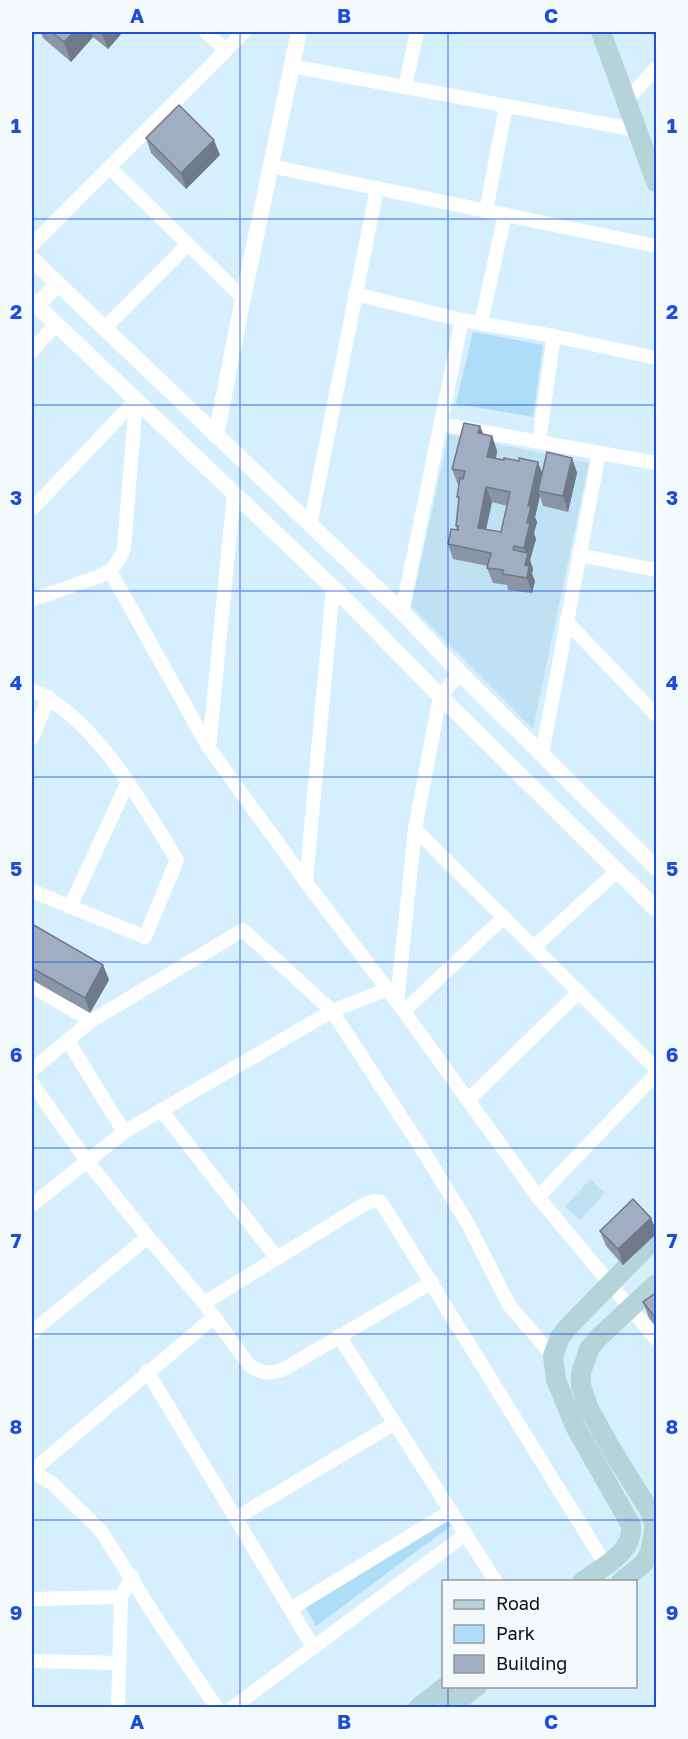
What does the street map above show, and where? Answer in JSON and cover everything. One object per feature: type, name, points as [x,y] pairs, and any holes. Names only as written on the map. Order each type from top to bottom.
[{"type":"main road","points":[[601,32],[657,182]]},
{"type":"main road","points":[[583,1580],[624,1550],[631,1539],[632,1532],[629,1518],[591,1457],[562,1397],[556,1380],[554,1356],[561,1336],[657,1237]]},
{"type":"main road","points":[[622,1580],[643,1564],[650,1553],[655,1537],[655,1526],[651,1513],[598,1426],[584,1398],[580,1386],[582,1367],[589,1349],[608,1327],[657,1284]]},
{"type":"main road","points":[[631,1539],[655,1537]]},
{"type":"main road","points":[[418,1707],[443,1688]]},
{"type":"main road","points":[[449,1707],[474,1688]]},
{"type":"street","points":[[206,32],[226,50]]},
{"type":"street","points":[[32,245],[244,32]]},
{"type":"street","points":[[216,436],[299,32]]},
{"type":"street","points":[[405,87],[417,32]]},
{"type":"street","points":[[291,66],[638,130]]},
{"type":"street","points":[[626,101],[657,68]]},
{"type":"street","points":[[486,211],[506,106]]},
{"type":"street","points":[[270,166],[657,246]]},
{"type":"street","points":[[109,167],[243,298]]},
{"type":"street","points":[[309,525],[377,188]]},
{"type":"street","points":[[481,323],[505,214]]},
{"type":"street","points":[[104,329],[188,244]]},
{"type":"street","points":[[32,259],[402,612],[460,673],[657,868]]},
{"type":"street","points":[[57,284],[34,304],[333,588],[657,909]]},
{"type":"street","points":[[355,294],[462,320],[554,336],[657,358]]},
{"type":"street","points":[[402,612],[462,320]]},
{"type":"street","points":[[32,351],[56,324]]},
{"type":"street","points":[[538,441],[554,336]]},
{"type":"street","points":[[32,510],[136,400]]},
{"type":"street","points":[[32,600],[110,571],[121,557],[124,548],[136,400]]},
{"type":"street","points":[[440,424],[657,463]]},
{"type":"street","points":[[542,754],[599,453]]},
{"type":"street","points":[[209,748],[234,493]]},
{"type":"street","points":[[579,555],[657,570]]},
{"type":"street","points":[[110,571],[209,748],[538,1197],[657,1339]]},
{"type":"street","points":[[306,882],[333,588]]},
{"type":"street","points":[[566,621],[657,715]]},
{"type":"street","points":[[400,1006],[415,829],[440,696],[460,673]]},
{"type":"street","points":[[32,690],[49,697],[93,736],[128,782],[177,860],[144,937],[32,891]]},
{"type":"street","points":[[32,738],[49,697]]},
{"type":"street","points":[[70,907],[128,782]]},
{"type":"street","points":[[415,829],[657,1069]]},
{"type":"street","points":[[534,947],[617,871]]},
{"type":"street","points":[[400,1006],[504,917]]},
{"type":"street","points":[[32,1070],[91,1021],[243,930],[332,1011],[468,1224],[509,1305],[554,1356]]},
{"type":"street","points":[[32,986],[91,1021]]},
{"type":"street","points":[[32,1205],[124,1132],[332,1011],[388,990]]},
{"type":"street","points":[[468,1100],[579,992]]},
{"type":"street","points":[[68,1041],[124,1132]]},
{"type":"street","points":[[538,1197],[657,1074]]},
{"type":"street","points":[[32,1083],[87,1161],[204,1303],[248,1364],[256,1370],[276,1373],[432,1282]]},
{"type":"street","points":[[161,1110],[278,1258]]},
{"type":"street","points":[[204,1303],[363,1205],[376,1200],[384,1206],[432,1282],[605,1564]]},
{"type":"street","points":[[32,1332],[148,1237]]},
{"type":"street","points":[[214,1317],[147,1371],[32,1471],[53,1484],[101,1531],[132,1576],[162,1627],[217,1707]]},
{"type":"street","points":[[339,1336],[495,1580]]},
{"type":"street","points":[[147,1371],[313,1647]]},
{"type":"street","points":[[236,1518],[395,1423]]},
{"type":"street","points":[[290,1609],[451,1511]]},
{"type":"street","points":[[232,1707],[466,1534]]},
{"type":"street","points":[[118,1707],[121,1597],[132,1576]]},
{"type":"street","points":[[32,1599],[121,1597]]},
{"type":"street","points":[[32,1661],[120,1663]]},
{"type":"shaded area","points":[[449,434],[589,463],[533,729],[411,606]]},
{"type":"shaded area","points":[[590,1179],[605,1193],[580,1220],[565,1207]]},
{"type":"green space","points":[[473,332],[543,345],[533,417],[456,404]]},
{"type":"green space","points":[[447,1517],[452,1525],[316,1626],[304,1604]]},
{"type":"building","points":[[52,32],[74,32],[64,42]]},
{"type":"building","points":[[179,105],[214,140],[181,173],[146,138]]},
{"type":"building","points":[[464,423],[480,426],[478,433],[492,436],[487,457],[519,461],[519,458],[538,462],[528,506],[531,506],[527,523],[530,523],[524,548],[514,546],[513,550],[528,553],[525,565],[529,566],[527,578],[503,574],[503,570],[487,568],[491,553],[448,544],[451,529],[458,530],[456,526],[459,497],[457,497],[460,478],[463,479],[465,471],[452,469]],"holes":[[[486,487],[510,492],[501,532],[478,528]]]},
{"type":"building","points":[[547,452],[572,458],[563,496],[538,491]]},
{"type":"building","points":[[32,924],[103,965],[85,998],[32,968]]},
{"type":"building","points":[[633,1199],[651,1218],[618,1249],[600,1231]]},
{"type":"building","points":[[657,1292],[657,1320],[643,1302]]}]
